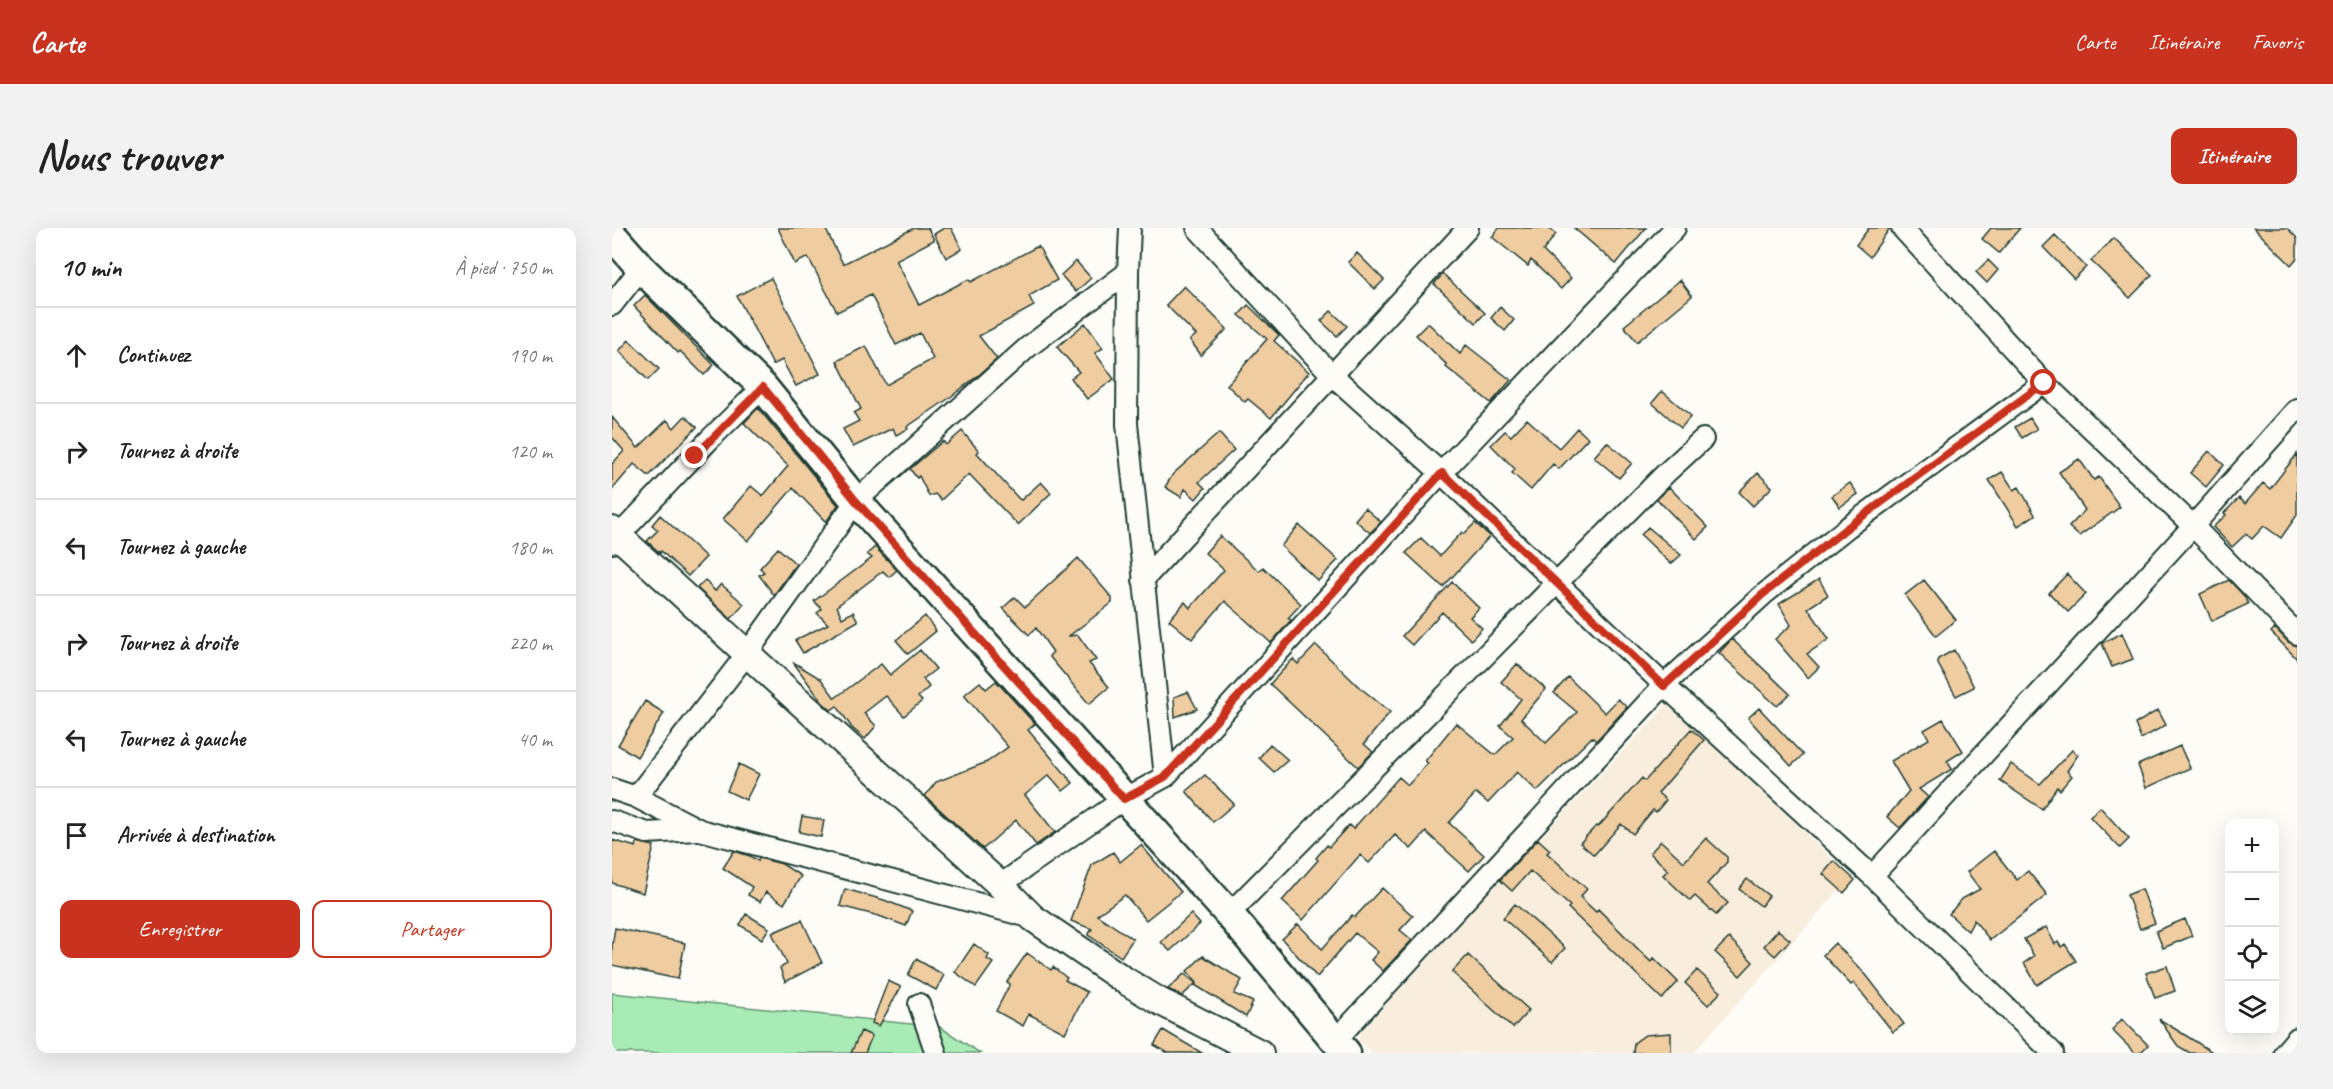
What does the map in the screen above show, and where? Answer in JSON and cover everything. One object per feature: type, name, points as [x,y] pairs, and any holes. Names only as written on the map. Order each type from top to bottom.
[{"type":"main road","points":[[612,235],[641,268],[763,387],[856,501],[1229,914],[1340,1047]]},
{"type":"street","points":[[1130,228],[1127,424],[1165,777]]},
{"type":"street","points":[[1197,228],[1331,374],[1442,473],[1664,686],[1872,876],[2054,1053]]},
{"type":"street","points":[[1143,580],[1468,228]]},
{"type":"street","points":[[1000,885],[1124,799],[1165,777],[1442,473],[1675,228]]},
{"type":"street","points":[[1904,229],[2044,383],[2193,526],[2297,634]]},
{"type":"street","points":[[612,304],[641,268]]},
{"type":"street","points":[[636,797],[746,655],[856,501],[1028,347],[1128,272]]},
{"type":"street","points":[[1340,1047],[1664,686],[1762,595],[1848,527],[2044,383]]},
{"type":"street","points":[[763,387],[614,536],[1000,885],[1033,918],[1142,990],[1260,1053]]},
{"type":"street","points":[[1872,876],[2296,411]]},
{"type":"street","points":[[1229,914],[1666,473],[1703,439]]},
{"type":"street","points":[[612,789],[636,797],[700,830],[1033,918]]},
{"type":"street","points":[[612,821],[647,833],[700,830]]},
{"type":"street","points":[[919,1004],[936,1053]]},
{"type":"street","points":[[2284,1053],[2297,1038]]},
{"type":"shaded area","points":[[1670,702],[1851,877],[1693,1053],[1373,1053],[1358,1041],[1360,1033],[1500,880]]},
{"type":"green space","points":[[612,993],[940,1027],[980,1053],[612,1053]]},
{"type":"building","points":[[778,228],[825,228],[843,264],[914,228],[928,228],[934,240],[896,260],[919,305],[969,279],[971,282],[1038,246],[1057,280],[1029,296],[1034,306],[979,336],[997,359],[980,374],[907,427],[908,429],[896,435],[893,428],[853,447],[843,429],[859,421],[854,413],[861,409],[837,361],[866,346],[886,385],[933,359],[920,333],[896,345],[871,295],[837,312],[808,257],[795,264]]},
{"type":"building","points":[[944,228],[951,228],[962,249],[946,258],[934,234]]},
{"type":"building","points":[[1499,228],[1548,228],[1556,234],[1543,251],[1571,278],[1561,289],[1531,260],[1528,266],[1492,237]]},
{"type":"building","points":[[1574,228],[1646,228],[1616,264]]},
{"type":"building","points":[[1869,228],[1890,228],[1870,257],[1856,245]]},
{"type":"building","points":[[1991,228],[2020,228],[1999,253],[1982,239]]},
{"type":"building","points":[[2254,228],[2287,228],[2297,238],[2297,258],[2291,265]]},
{"type":"building","points":[[2055,235],[2086,267],[2074,279],[2043,247]]},
{"type":"building","points":[[2114,238],[2152,275],[2130,298],[2091,261]]},
{"type":"building","points":[[1357,253],[1384,280],[1375,289],[1348,262]]},
{"type":"building","points":[[1988,260],[1998,270],[1987,283],[1976,272]]},
{"type":"building","points":[[1076,261],[1091,278],[1076,292],[1061,275]]},
{"type":"building","points":[[1443,274],[1485,313],[1476,323],[1434,284]]},
{"type":"building","points":[[771,278],[820,374],[796,386],[782,360],[773,365],[737,296]]},
{"type":"building","points":[[1680,280],[1692,296],[1637,342],[1624,326]]},
{"type":"building","points":[[1184,286],[1227,329],[1201,355],[1190,340],[1196,335],[1166,305]]},
{"type":"building","points":[[645,295],[714,365],[704,375],[680,351],[678,353],[634,306]]},
{"type":"building","points":[[1248,305],[1279,335],[1274,341],[1309,372],[1271,418],[1248,399],[1245,402],[1227,385],[1267,339],[1239,315]]},
{"type":"building","points":[[1500,307],[1514,320],[1505,331],[1491,318]]},
{"type":"building","points":[[1331,311],[1347,326],[1337,336],[1321,321]]},
{"type":"building","points":[[1085,323],[1103,348],[1095,353],[1114,379],[1087,399],[1071,378],[1079,372],[1057,347]]},
{"type":"building","points":[[1428,323],[1460,354],[1466,345],[1511,380],[1491,403],[1446,367],[1447,365],[1416,335]]},
{"type":"building","points":[[629,340],[659,369],[648,380],[619,351]]},
{"type":"building","points":[[1662,391],[1691,416],[1681,428],[1652,403]]},
{"type":"building","points":[[758,408],[838,505],[826,522],[793,488],[748,541],[723,519],[751,486],[763,496],[788,466],[744,423]]},
{"type":"building","points":[[685,416],[697,427],[649,476],[634,464],[612,490],[612,464],[624,451],[612,437],[612,417],[638,448],[667,420],[674,428]]},
{"type":"building","points":[[2030,418],[2037,429],[2022,438],[2015,427]]},
{"type":"building","points":[[1527,419],[1559,448],[1577,428],[1588,438],[1559,469],[1553,464],[1531,490],[1512,473],[1515,469],[1491,445],[1505,431],[1511,436]]},
{"type":"building","points":[[962,431],[979,451],[977,453],[1019,499],[1021,500],[1041,482],[1051,493],[1018,525],[969,474],[941,500],[935,494],[929,496],[919,476],[917,478],[910,469],[943,441],[946,445]]},
{"type":"building","points":[[1219,433],[1234,450],[1199,482],[1205,488],[1196,499],[1185,489],[1181,497],[1165,487],[1173,474]]},
{"type":"building","points":[[1607,442],[1632,463],[1619,478],[1594,457]]},
{"type":"building","points":[[2209,451],[2224,465],[2206,487],[2190,473]]},
{"type":"building","points":[[2297,454],[2297,515],[2281,538],[2264,526],[2252,539],[2246,534],[2232,547],[2213,527],[2239,498],[2245,504],[2263,483],[2270,489]]},
{"type":"building","points":[[2079,459],[2094,480],[2099,477],[2120,507],[2079,536],[2069,527],[2085,510],[2059,472]]},
{"type":"building","points":[[2002,472],[2014,490],[2019,487],[2035,515],[2018,526],[1989,480]]},
{"type":"building","points":[[1758,473],[1772,487],[1753,506],[1739,492]]},
{"type":"building","points":[[1850,483],[1858,494],[1840,507],[1832,496]]},
{"type":"building","points":[[1669,487],[1708,527],[1696,539],[1657,499]]},
{"type":"building","points":[[1365,508],[1381,522],[1370,533],[1355,520]]},
{"type":"building","points":[[660,515],[706,557],[688,576],[647,541],[658,530],[652,525]]},
{"type":"building","points":[[1475,523],[1490,536],[1443,587],[1406,553],[1421,538],[1440,556],[1462,532],[1464,534]]},
{"type":"building","points":[[1299,525],[1338,560],[1318,581],[1281,546]]},
{"type":"building","points":[[1648,527],[1681,555],[1671,564],[1641,535]]},
{"type":"building","points":[[1220,536],[1259,571],[1263,567],[1301,604],[1288,618],[1291,620],[1271,643],[1225,601],[1192,639],[1169,620],[1185,602],[1190,608],[1224,570],[1205,553]]},
{"type":"building","points":[[875,547],[897,570],[889,577],[883,571],[837,606],[842,618],[853,612],[858,621],[803,653],[795,640],[828,624],[817,613],[822,609],[814,601],[872,558],[867,554]]},
{"type":"building","points":[[778,548],[796,564],[774,595],[759,575],[764,572],[760,568]]},
{"type":"building","points":[[1078,558],[1112,598],[1112,603],[1069,636],[1078,635],[1096,660],[1089,663],[1109,687],[1089,704],[1049,656],[1053,652],[1036,628],[1029,635],[1003,608],[1015,597],[1025,607]]},
{"type":"building","points":[[2067,574],[2086,594],[2068,612],[2049,593]]},
{"type":"building","points":[[1819,579],[1828,595],[1808,608],[1829,639],[1807,654],[1819,667],[1808,678],[1775,639],[1791,625],[1779,604]]},
{"type":"building","points":[[705,580],[715,591],[721,584],[744,604],[731,619],[697,588]]},
{"type":"building","points":[[1924,580],[1956,620],[1936,636],[1905,595]]},
{"type":"building","points":[[2229,580],[2244,596],[2248,604],[2212,621],[2200,594]]},
{"type":"building","points":[[1452,582],[1479,608],[1470,617],[1482,628],[1471,640],[1442,612],[1412,645],[1402,636]]},
{"type":"building","points":[[925,616],[936,631],[908,654],[896,640]]},
{"type":"building","points":[[2275,628],[2288,642],[2297,646],[2297,659],[2271,632]]},
{"type":"building","points":[[2122,633],[2133,659],[2112,667],[2102,643]]},
{"type":"building","points":[[1732,639],[1790,694],[1777,706],[1719,653]]},
{"type":"building","points":[[1316,645],[1357,685],[1390,712],[1364,744],[1373,752],[1358,767],[1270,684],[1293,659],[1298,664]]},
{"type":"building","points":[[920,650],[936,669],[923,679],[929,687],[918,697],[922,701],[904,716],[886,696],[864,713],[876,726],[865,739],[852,728],[837,706],[831,710],[822,702],[793,662],[821,679],[835,698],[881,664],[890,675]]},
{"type":"building","points":[[1954,650],[1974,687],[1956,696],[1938,664],[1938,659]]},
{"type":"building","points":[[1517,664],[1546,689],[1521,719],[1546,743],[1577,712],[1554,693],[1568,677],[1605,713],[1618,699],[1627,707],[1596,741],[1592,737],[1537,791],[1517,772],[1488,803],[1476,793],[1449,823],[1484,855],[1469,871],[1426,832],[1411,849],[1395,835],[1369,863],[1360,855],[1303,920],[1282,901],[1318,860],[1316,858],[1327,845],[1329,847],[1349,825],[1353,829],[1399,777],[1408,785],[1428,763],[1425,761],[1456,723],[1495,755],[1513,737],[1500,726],[1521,699],[1501,682]]},
{"type":"building","points":[[996,681],[1035,724],[1028,730],[1073,783],[1063,791],[1049,775],[1025,795],[1055,832],[1036,845],[1016,820],[983,849],[925,796],[936,782],[987,762],[1008,747],[964,695],[980,682],[986,689]]},
{"type":"building","points":[[1188,692],[1197,709],[1175,717],[1174,697]]},
{"type":"building","points":[[645,701],[664,713],[637,757],[618,745]]},
{"type":"building","points":[[1759,708],[1803,755],[1791,766],[1748,718]]},
{"type":"building","points":[[2158,710],[2166,725],[2141,739],[2135,724]]},
{"type":"building","points":[[1943,719],[1963,751],[1947,761],[1952,769],[1919,789],[1928,797],[1900,828],[1887,817],[1909,791],[1891,761],[1929,739],[1924,730]]},
{"type":"building","points":[[1691,729],[1704,740],[1658,793],[1666,800],[1656,812],[1653,810],[1633,834],[1621,824],[1594,855],[1580,843],[1596,826],[1598,827],[1642,778],[1645,781]]},
{"type":"building","points":[[1270,744],[1288,760],[1274,772],[1259,758]]},
{"type":"building","points":[[2180,746],[2190,768],[2146,788],[2138,765]]},
{"type":"building","points":[[2072,750],[2078,755],[2067,771],[2072,776],[2060,790],[2057,787],[2042,809],[2000,781],[2011,764],[2040,784]]},
{"type":"building","points":[[739,764],[759,774],[746,800],[727,791]]},
{"type":"building","points":[[1205,775],[1234,804],[1213,822],[1186,791]]},
{"type":"building","points":[[2100,807],[2129,839],[2120,848],[2090,817]]},
{"type":"building","points":[[802,816],[824,820],[821,837],[799,832]]},
{"type":"building","points":[[1706,838],[1727,857],[1727,862],[1707,884],[1728,903],[1716,915],[1695,896],[1690,901],[1663,875],[1668,870],[1650,853],[1661,841],[1684,862]]},
{"type":"building","points":[[1538,839],[1550,850],[1547,853],[1587,889],[1580,897],[1596,912],[1598,909],[1651,962],[1654,958],[1678,982],[1662,999],[1568,908],[1570,906],[1530,871],[1512,891],[1500,880]]},
{"type":"building","points":[[612,840],[636,847],[637,842],[654,846],[643,893],[612,883]]},
{"type":"building","points":[[1141,845],[1181,892],[1146,920],[1125,895],[1097,915],[1133,939],[1121,957],[1088,935],[1092,929],[1071,921],[1092,865],[1113,852],[1120,862]]},
{"type":"building","points":[[734,851],[758,861],[759,858],[782,864],[801,876],[784,904],[766,892],[760,902],[748,895],[752,887],[723,868]]},
{"type":"building","points":[[1994,851],[2017,880],[2028,871],[2047,895],[1990,940],[1974,920],[1968,931],[1949,914],[1962,899],[1980,889],[1967,872]]},
{"type":"building","points":[[1834,861],[1855,880],[1844,893],[1823,874]]},
{"type":"building","points":[[1747,879],[1769,896],[1761,906],[1739,889]]},
{"type":"building","points":[[1382,888],[1413,916],[1400,930],[1412,940],[1383,971],[1371,960],[1378,952],[1355,933],[1317,977],[1282,939],[1298,924],[1322,949],[1352,915],[1355,917]]},
{"type":"building","points":[[845,889],[912,911],[906,926],[840,906]]},
{"type":"building","points":[[2142,889],[2155,923],[2140,929],[2127,895]]},
{"type":"building","points":[[1515,904],[1565,948],[1552,962],[1503,918]]},
{"type":"building","points":[[746,914],[769,928],[762,939],[740,925]]},
{"type":"building","points":[[1191,914],[1200,924],[1170,951],[1161,942]]},
{"type":"building","points":[[2185,919],[2192,936],[2163,948],[2156,931]]},
{"type":"building","points":[[802,920],[822,963],[785,982],[780,968],[787,964],[772,933]]},
{"type":"building","points":[[2046,927],[2055,944],[2058,942],[2061,947],[2065,944],[2076,961],[2037,985],[2024,963],[2034,956],[2024,939]]},
{"type":"building","points":[[615,928],[685,943],[678,979],[612,965]]},
{"type":"building","points":[[1778,930],[1790,940],[1775,956],[1764,946]]},
{"type":"building","points":[[1729,938],[1753,962],[1740,976],[1715,952]]},
{"type":"building","points":[[1835,943],[1867,976],[1904,1024],[1893,1032],[1854,983],[1851,985],[1823,955]]},
{"type":"building","points":[[974,944],[989,955],[987,959],[993,963],[976,987],[955,972]]},
{"type":"building","points":[[1027,953],[1051,970],[1053,967],[1067,978],[1065,980],[1087,992],[1065,1033],[1029,1014],[1023,1026],[996,1011],[1010,984],[1007,982]]},
{"type":"building","points":[[1468,955],[1529,1010],[1513,1028],[1452,972]]},
{"type":"building","points":[[1203,956],[1242,980],[1234,994],[1253,1002],[1246,1017],[1195,985],[1197,983],[1187,971]]},
{"type":"building","points":[[916,959],[944,975],[936,990],[908,975]]},
{"type":"building","points":[[2167,966],[2175,991],[2155,998],[2146,973]]},
{"type":"building","points":[[1697,970],[1721,992],[1708,1005],[1685,983]]},
{"type":"building","points":[[1184,974],[1196,983],[1182,996],[1168,989]]},
{"type":"building","points":[[888,981],[901,987],[879,1026],[872,1023]]},
{"type":"building","points":[[2122,1019],[2148,1045],[2140,1053],[2135,1053],[2112,1030]]},
{"type":"building","points":[[2159,1019],[2214,1053],[2190,1053],[2178,1046]]},
{"type":"building","points":[[1163,1030],[1202,1053],[1168,1053],[1154,1045]]},
{"type":"building","points":[[861,1031],[872,1036],[865,1053],[851,1053]]},
{"type":"building","points":[[1671,1033],[1671,1053],[1633,1053],[1634,1043],[1645,1035]]},
{"type":"route","points":[[695,456],[763,387],[856,501],[1124,799],[1165,777],[1442,473],[1664,686],[1762,595],[1926,468],[2044,383]]}]
